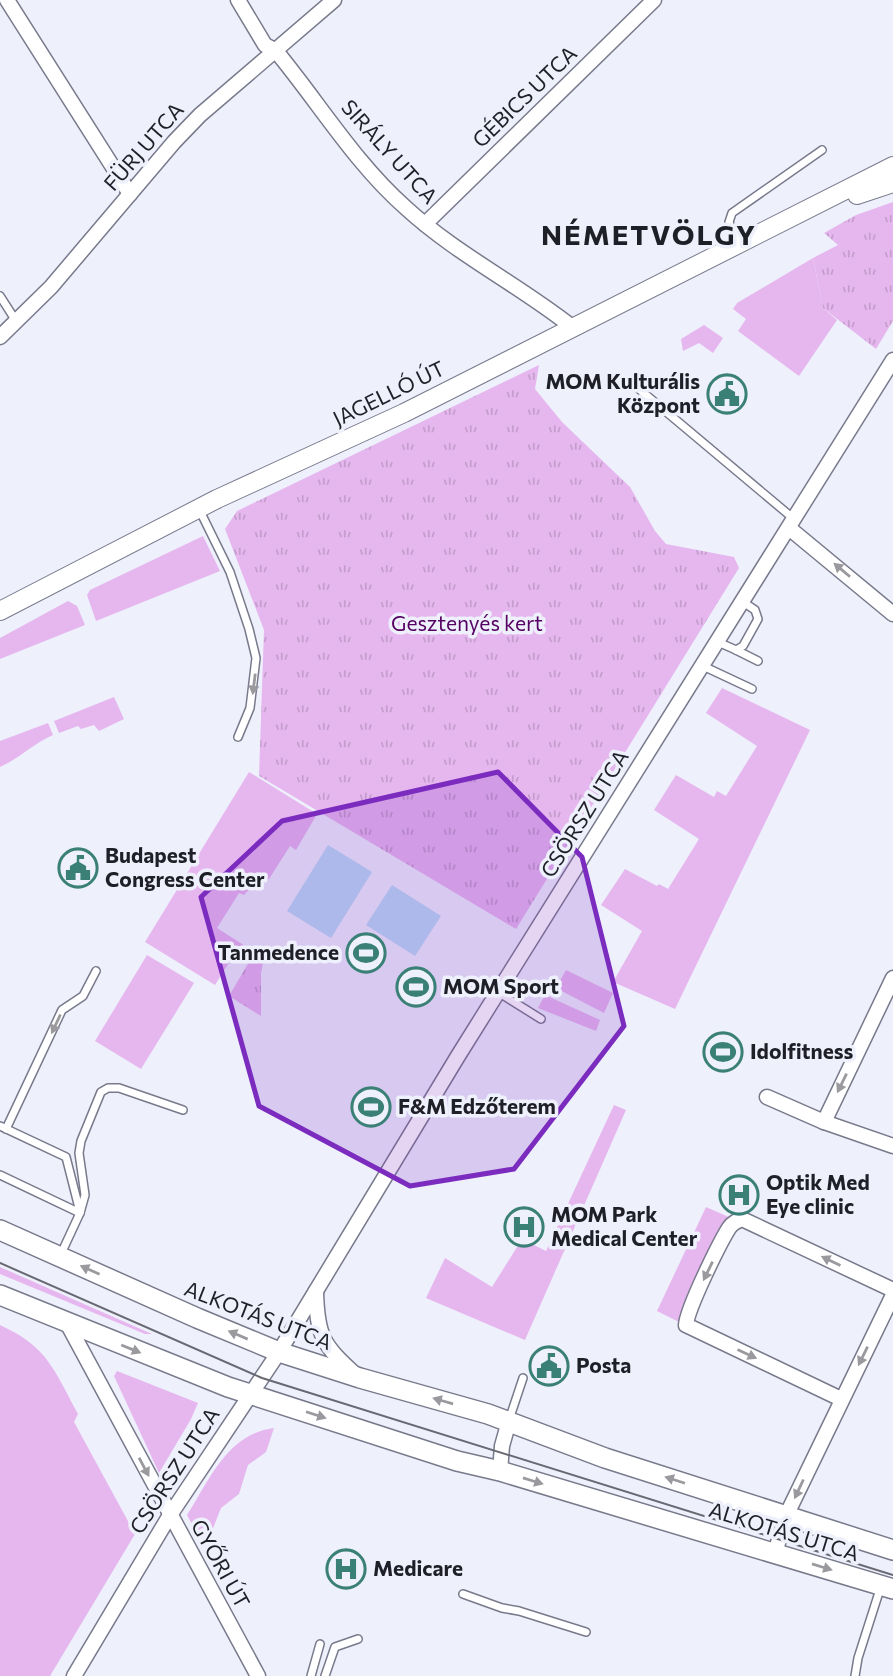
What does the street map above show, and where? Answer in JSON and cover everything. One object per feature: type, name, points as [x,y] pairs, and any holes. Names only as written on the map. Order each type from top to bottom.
[{"type":"main road","name":"ALKOTÁS UTCA","points":[[0,1230],[279,1352],[509,1421],[605,1458],[893,1550]]},
{"type":"main road","name":"ALKOTÁS UTCA","points":[[0,1295],[251,1395],[457,1461],[500,1471],[887,1587]]},
{"type":"street","points":[[7,0],[130,194]]},
{"type":"street","name":"SIRÁLY UTCA","points":[[238,0],[265,45],[276,51],[352,149],[405,208],[572,327]]},
{"type":"street","name":"FÜRJ UTCA","points":[[0,337],[70,266],[200,115],[334,0]]},
{"type":"street","name":"GÉBICS UTCA","points":[[425,223],[654,0]]},
{"type":"street","name":"JAGELLÓ ÚT","points":[[0,611],[199,509],[404,414],[893,166]]},
{"type":"street","name":"JAGELLÓ ÚT","points":[[797,216],[893,183]]},
{"type":"street","name":"CSÖRSZ UTCA","points":[[74,1676],[170,1515],[279,1352],[498,992],[893,360]]},
{"type":"street","points":[[792,524],[893,614]]},
{"type":"street","points":[[824,1122],[893,978]]},
{"type":"street","points":[[767,1097],[824,1122],[893,1146]]},
{"type":"street","points":[[775,1553],[786,1516],[893,1292],[755,1224],[743,1219],[737,1221],[730,1226],[686,1316],[685,1325],[841,1399]]},
{"type":"street","points":[[316,1292],[317,1318],[324,1342],[333,1354],[360,1378]]},
{"type":"street","name":"GYŐRI ÚT","points":[[68,1323],[258,1676]]},
{"type":"street","points":[[500,1471],[502,1446],[509,1421]]},
{"type":"lane","points":[[738,246],[729,222],[732,213],[822,150]]},
{"type":"lane","points":[[0,296],[17,322]]},
{"type":"lane","points":[[639,389],[792,524]]},
{"type":"lane","points":[[199,509],[230,572],[256,658],[248,718],[239,737]]},
{"type":"lane","points":[[736,650],[743,646],[758,618],[755,610],[743,602]]},
{"type":"lane","points":[[718,642],[758,661]]},
{"type":"lane","points":[[703,666],[752,689]]},
{"type":"lane","points":[[80,1213],[66,1157],[3,1128],[62,1010],[83,996],[96,971]]},
{"type":"lane","points":[[498,992],[541,1019]]},
{"type":"lane","points":[[60,1257],[85,1195],[79,1153],[81,1141],[101,1092],[108,1088],[119,1088],[183,1110]]},
{"type":"lane","points":[[0,1175],[80,1213]]},
{"type":"lane","points":[[509,1421],[523,1378]]},
{"type":"lane","points":[[855,1676],[858,1658],[887,1587]]},
{"type":"lane","points":[[463,1594],[586,1632]]},
{"type":"lane","points":[[325,1676],[335,1647],[358,1639]]},
{"type":"lane","points":[[311,1676],[320,1644]]},
{"type":"highlighted area","points":[[498,772],[582,857],[624,1026],[514,1169],[410,1186],[259,1106],[201,897],[282,821]]},
{"type":"green space","points":[[893,202],[893,321],[876,349],[823,308],[813,258],[838,245],[824,233],[856,215]]},
{"type":"green space","points":[[813,258],[823,308],[837,320],[799,376],[738,331],[746,319],[733,309],[737,303]]},
{"type":"green space","points":[[704,325],[723,338],[713,353],[699,343],[683,351],[681,339]]},
{"type":"green space","name":"Gesztenyés kert","points":[[539,365],[535,389],[562,422],[630,487],[655,531],[666,544],[734,557],[739,568],[516,929],[259,776],[264,630],[225,529],[237,511]]},
{"type":"green space","points":[[203,536],[220,571],[96,621],[87,595],[90,590]]},
{"type":"green space","points":[[68,601],[77,606],[85,625],[0,659],[0,638]]},
{"type":"green space","points":[[722,688],[810,730],[675,1009],[613,982],[642,931],[601,905],[625,869],[668,889],[699,839],[654,810],[676,775],[714,797],[717,791],[726,796],[757,746],[706,713]]},
{"type":"green space","points":[[114,697],[124,719],[99,731],[94,725],[81,729],[78,726],[59,733],[54,721]]},
{"type":"green space","points":[[48,723],[53,735],[0,767],[0,741]]},
{"type":"green space","points":[[249,772],[317,814],[296,850],[290,846],[269,879],[252,886],[244,895],[239,893],[217,928],[264,958],[261,973],[235,953],[215,985],[145,942]]},
{"type":"green space","points":[[147,955],[194,983],[141,1069],[95,1041]]},
{"type":"green space","points":[[249,962],[261,973],[261,1016],[229,996]]},
{"type":"green space","points":[[566,970],[613,993],[604,1013],[556,988]]},
{"type":"green space","points":[[545,995],[600,1020],[596,1031],[538,1008]]},
{"type":"green space","points":[[614,1105],[626,1110],[525,1340],[426,1298],[445,1258],[492,1287],[522,1239],[546,1251]]},
{"type":"green space","points":[[706,1207],[731,1218],[681,1323],[657,1311]]},
{"type":"green space","points":[[0,1267],[152,1334],[145,1334],[0,1274]]},
{"type":"green space","points":[[0,1325],[29,1342],[48,1361],[78,1414],[74,1422],[135,1534],[50,1676],[0,1676]]},
{"type":"green space","points":[[117,1371],[198,1403],[159,1473],[114,1376]]},
{"type":"green space","points":[[274,1428],[266,1452],[248,1465],[239,1494],[221,1508],[210,1536],[202,1543],[187,1515],[212,1473],[244,1439]]},
{"type":"water","points":[[328,845],[372,872],[331,938],[287,911]]},
{"type":"water","points":[[392,885],[441,916],[415,956],[366,925]]},
{"type":"water","name":"Tanmedence","points":[[360,936],[383,951],[372,969],[349,954]]},
{"type":"tram line","points":[[0,1263],[262,1378],[893,1575]]},
{"type":"place","name":"MOM Kulturális Központ","points":[[727,394]]},
{"type":"place","name":"Budapest Congress Center","points":[[78,868]]},
{"type":"place","name":"Tanmedence","points":[[366,953]]},
{"type":"place","name":"MOM Sport","points":[[416,987]]},
{"type":"place","name":"Idolfitness","points":[[723,1052]]},
{"type":"place","name":"F&M Edzőterem","points":[[371,1107]]},
{"type":"place","name":"Optik Med Eye clinic","points":[[739,1195]]},
{"type":"place","name":"MOM Park Medical Center","points":[[524,1227]]},
{"type":"place","name":"Posta","points":[[549,1366]]},
{"type":"place","name":"Medicare","points":[[346,1569]]},
{"type":"district","name":"NÉMETVÖLGY","points":[[649,235]]}]
